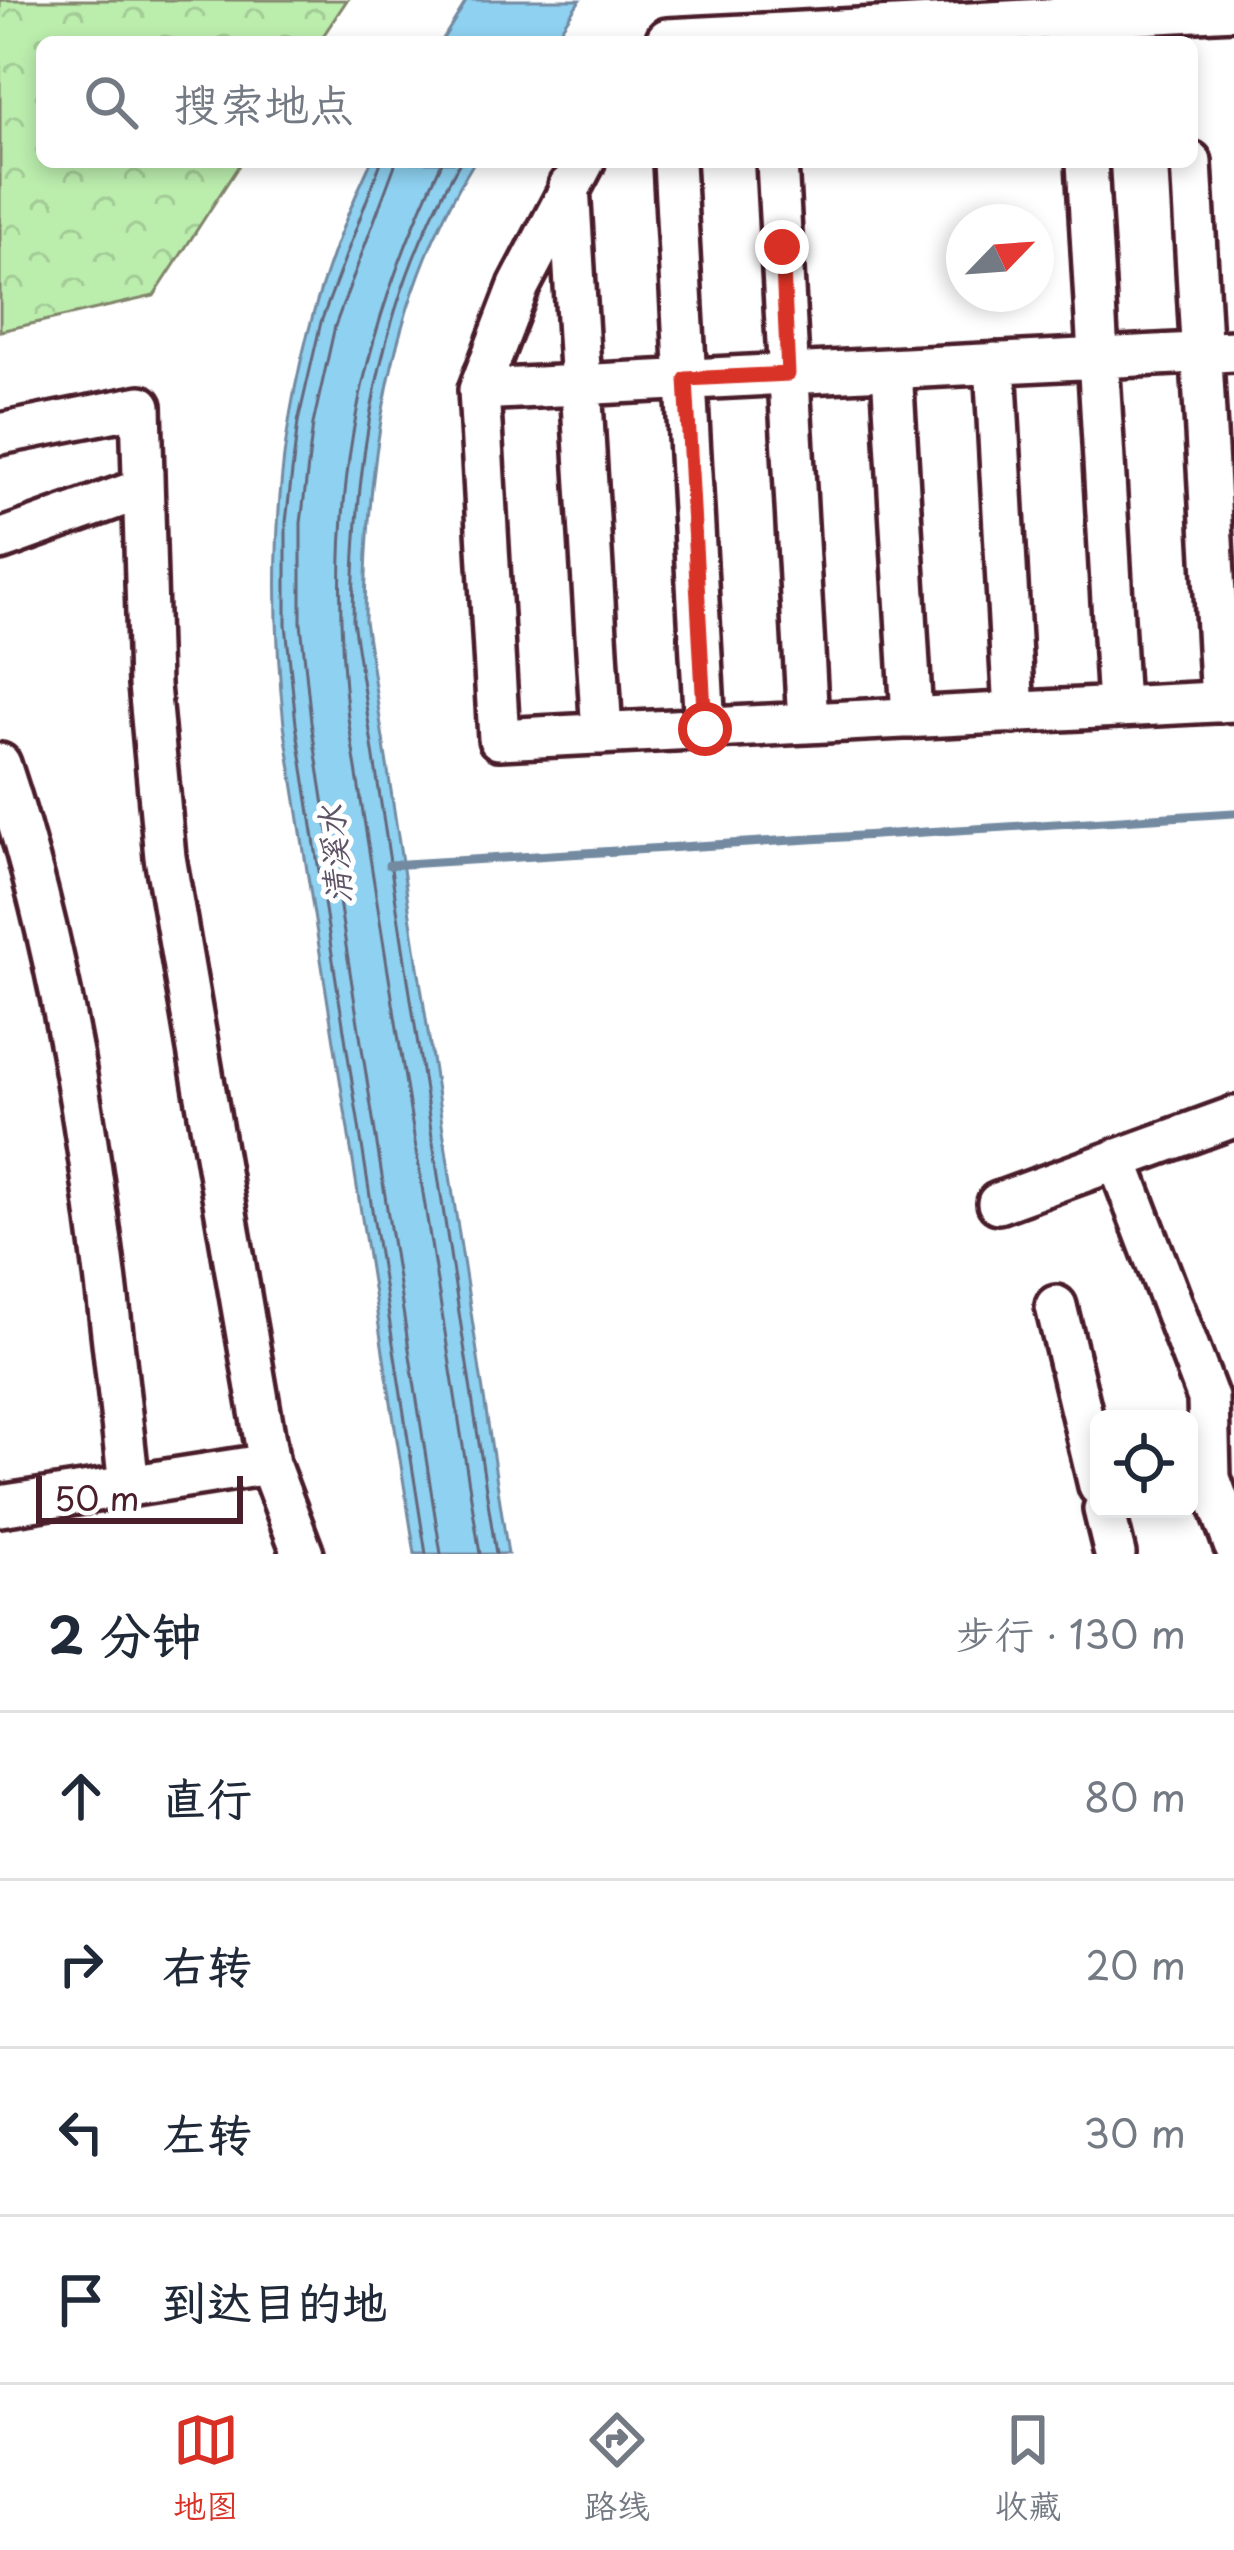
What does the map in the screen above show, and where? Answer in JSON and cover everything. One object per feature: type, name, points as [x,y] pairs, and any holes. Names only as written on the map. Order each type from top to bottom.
[{"type":"lane","points":[[804,36],[1079,20],[1183,27],[1234,9]]},
{"type":"lane","points":[[674,168],[705,729]]},
{"type":"lane","points":[[777,168],[808,723]]},
{"type":"lane","points":[[1087,168],[1118,707]]},
{"type":"lane","points":[[576,174],[520,286],[479,390],[499,740],[1227,701],[1218,352],[1191,168]]},
{"type":"lane","points":[[576,174],[582,385],[602,734]]},
{"type":"lane","points":[[479,390],[1218,352]]},
{"type":"lane","points":[[995,363],[1015,712]]},
{"type":"lane","points":[[892,368],[911,718]]},
{"type":"lane","points":[[0,434],[141,406],[148,686],[165,857],[268,1464],[303,1554]]},
{"type":"lane","points":[[0,540],[142,489]]},
{"type":"lane","points":[[0,764],[55,962],[92,1153],[130,1486]]},
{"type":"lane","points":[[998,1203],[1234,1117]]},
{"type":"lane","points":[[1118,1159],[1208,1398],[1210,1478],[1234,1545]]},
{"type":"lane","points":[[1056,1306],[1090,1448]]},
{"type":"lane","points":[[0,1506],[268,1464]]},
{"type":"lane","points":[[1106,1518],[1115,1554]]},
{"type":"green space","points":[[0,0],[347,0],[323,36],[36,36],[36,168],[237,168],[154,296],[0,331]]},
{"type":"water","points":[[467,0],[580,0],[556,36],[445,36]]},
{"type":"water","name":"清溪水","points":[[368,168],[471,168],[421,269],[388,384],[370,502],[365,621],[508,1554],[415,1554],[284,725],[276,578],[287,437],[299,368],[341,231]]},
{"type":"waterway","points":[[389,865],[1234,813]]},
{"type":"route","points":[[705,729],[686,379],[788,374],[782,247]]}]
